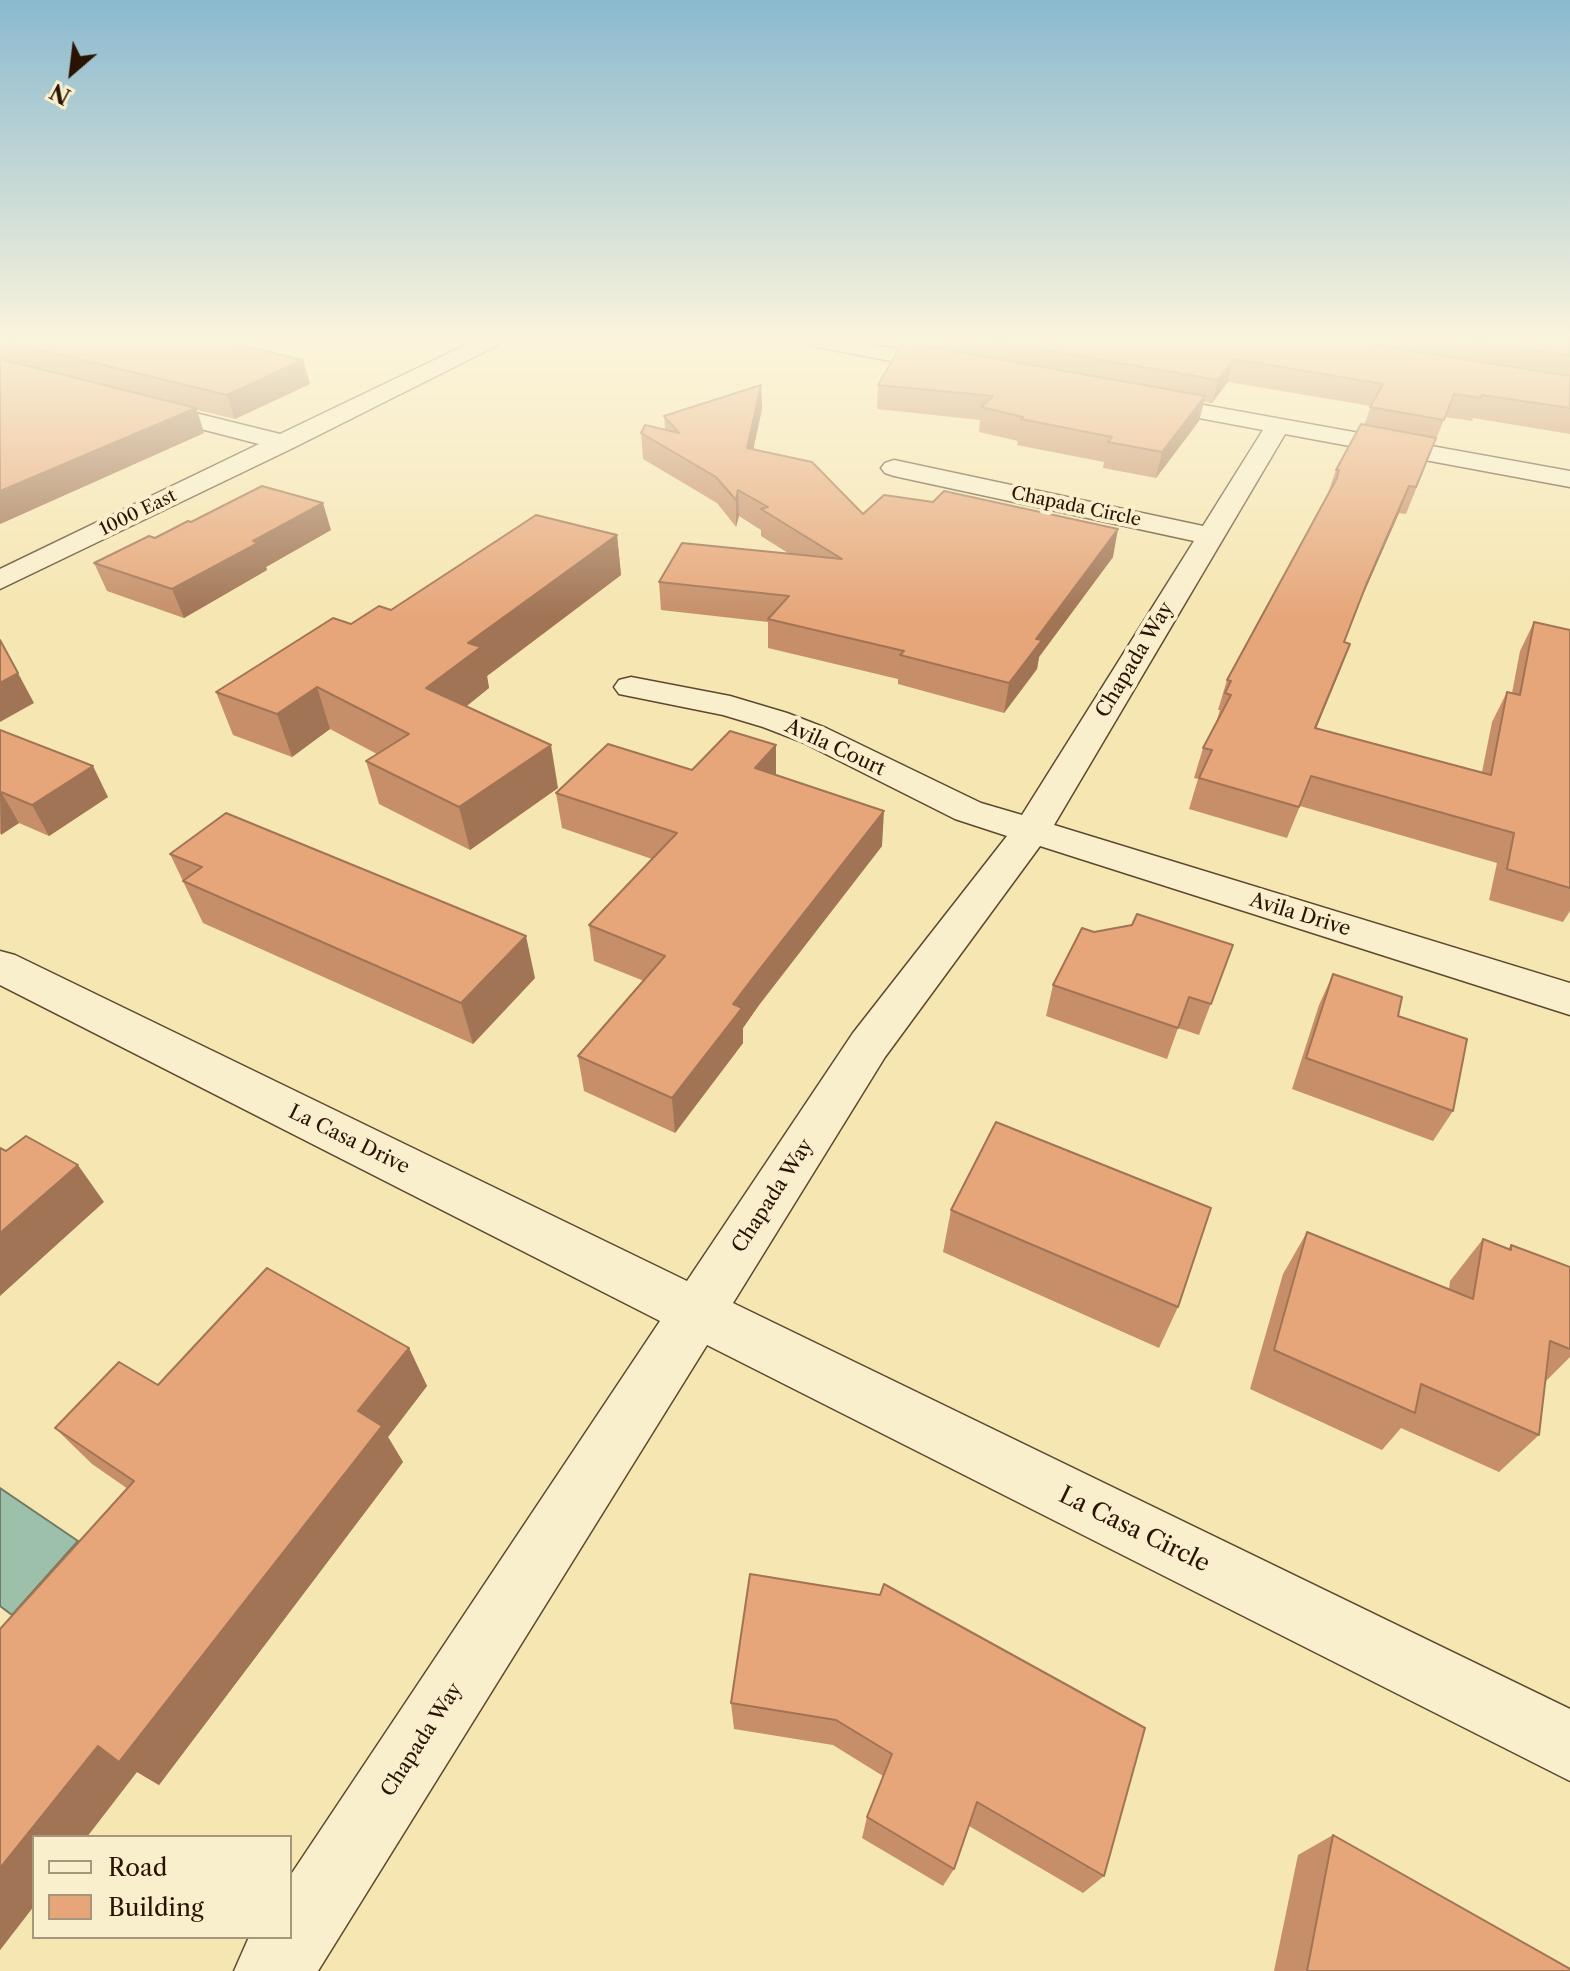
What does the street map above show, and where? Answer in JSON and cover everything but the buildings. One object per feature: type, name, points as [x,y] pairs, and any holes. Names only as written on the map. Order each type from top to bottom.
[{"type":"street","points":[[245,433],[284,443]]},
{"type":"street","name":"1000 East","points":[[0,580],[304,433]]},
{"type":"street","name":"Chapada Way","points":[[273,1971],[869,1045],[1031,831],[1273,433]]},
{"type":"street","points":[[1321,433],[1570,479]]},
{"type":"street","name":"Chapada Circle","points":[[894,468],[1211,536]]},
{"type":"street","name":"Avila Court","points":[[631,687],[730,706],[775,720],[814,735],[968,811],[1031,831]]},
{"type":"street","name":"Avila Drive","points":[[1031,831],[1570,999]]},
{"type":"street","name":"La Casa Drive","points":[[0,966],[697,1313]]},
{"type":"street","name":"La Casa Circle","points":[[697,1313],[1570,1746]]},
{"type":"shaded area","points":[[0,1488],[78,1541],[12,1615],[0,1606]]}]
